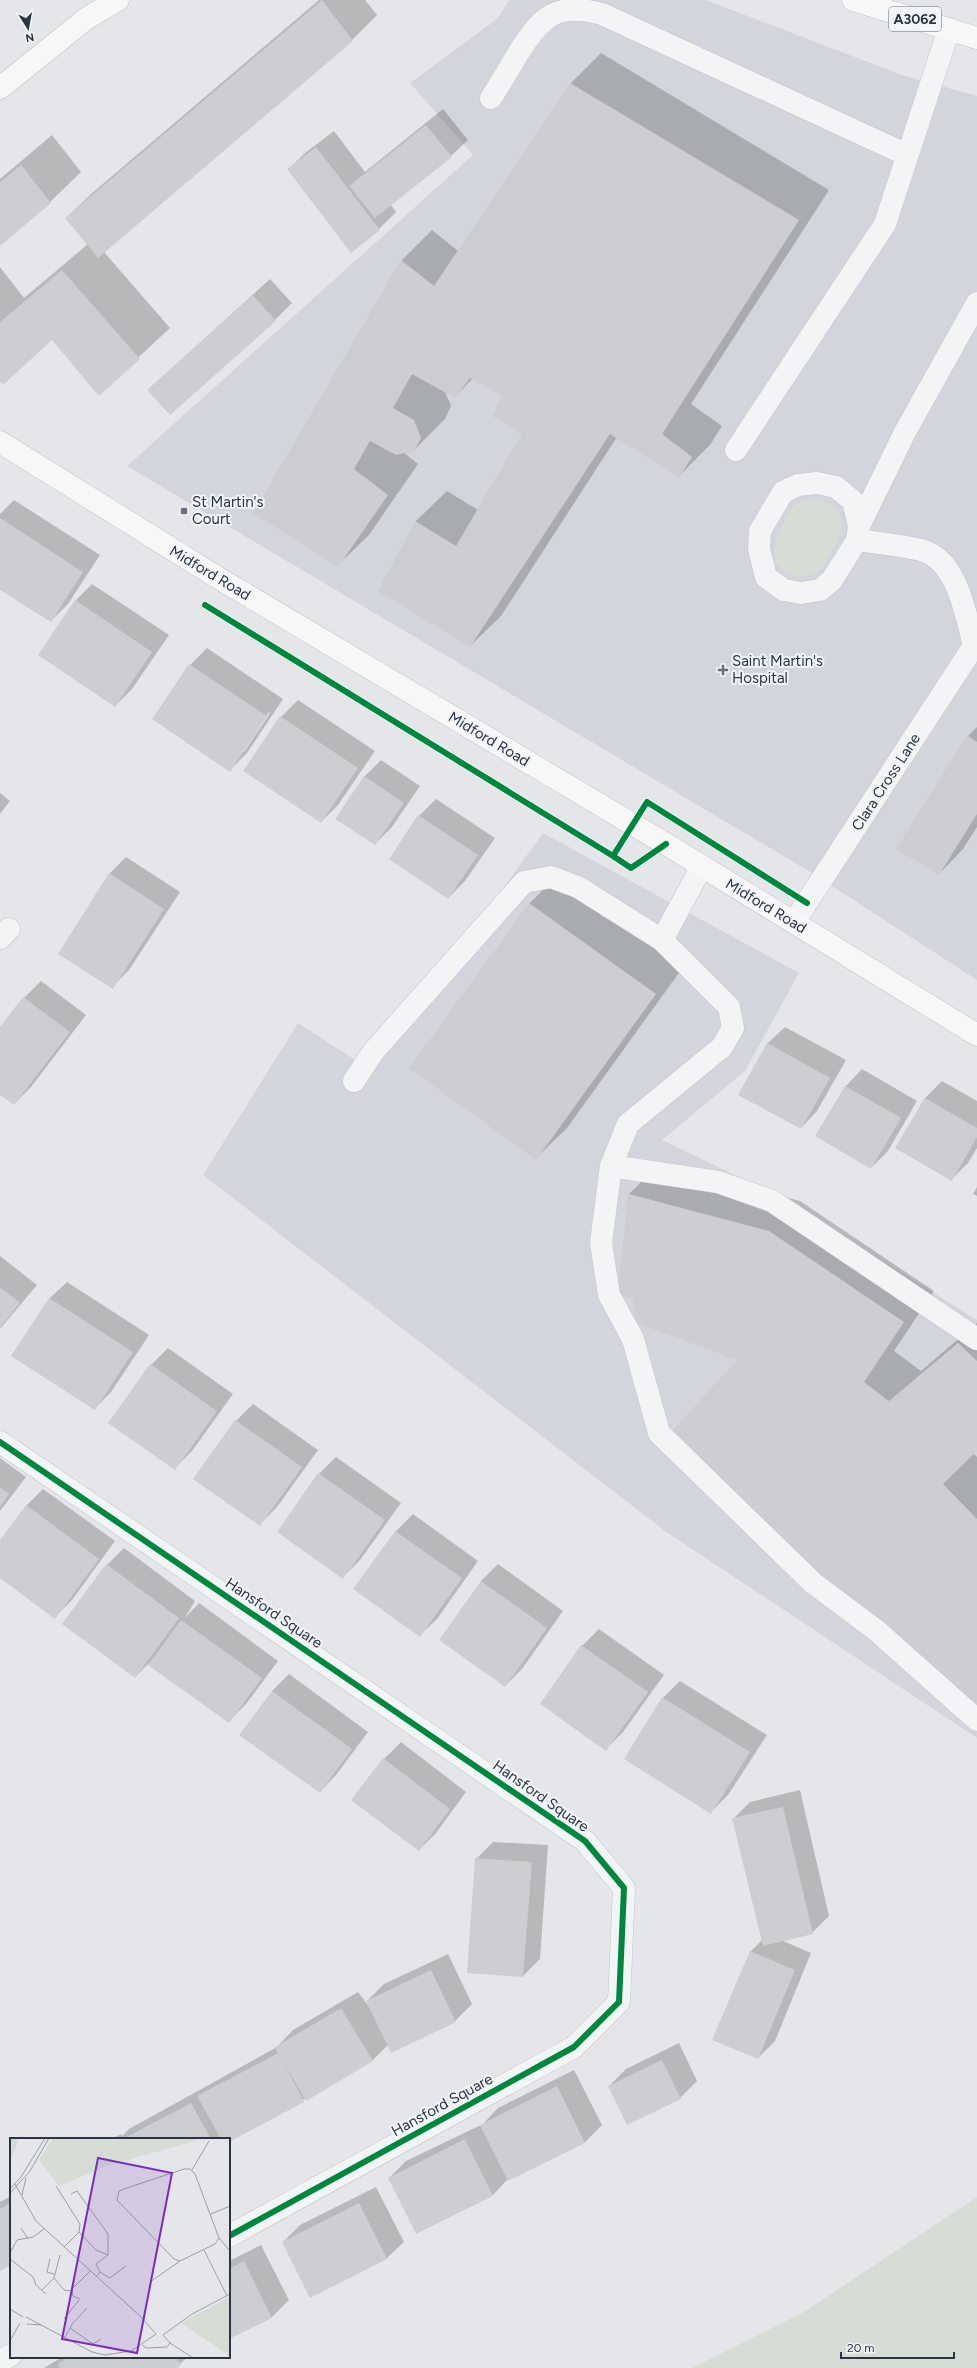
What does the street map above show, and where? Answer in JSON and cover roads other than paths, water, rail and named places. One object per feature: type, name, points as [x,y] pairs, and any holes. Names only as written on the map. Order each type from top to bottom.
[{"type":"main road","points":[[0,88],[87,18],[118,0]]},
{"type":"main road","name":"A3062","points":[[853,0],[977,38]]},
{"type":"main road","name":"Midford Road","points":[[0,442],[220,579],[702,866],[977,1036]]},
{"type":"street","points":[[491,98],[533,30],[547,16],[564,10],[582,9],[602,14],[907,155]]},
{"type":"street","points":[[736,450],[885,224],[949,29]]},
{"type":"street","points":[[858,533],[853,501],[836,487],[817,483],[798,485],[783,492],[760,531],[758,549],[766,577],[784,590],[801,593],[820,590],[832,580],[858,533],[905,432],[977,303]]},
{"type":"street","points":[[858,533],[923,550],[946,566],[960,593],[976,643]]},
{"type":"street","name":"Clara Cross Lane","points":[[794,922],[976,643]]},
{"type":"street","points":[[662,940],[702,866]]},
{"type":"street","points":[[354,1081],[373,1052],[524,882],[551,877],[578,887],[662,940],[729,1007],[733,1028],[722,1047],[628,1124],[611,1166],[601,1243],[609,1295],[633,1339],[659,1433],[813,1583],[877,1631],[977,1720]]},
{"type":"street","points":[[611,1166],[718,1182],[772,1201],[977,1339]]},
{"type":"street","name":"Hansford Square","points":[[0,1442],[585,1841],[624,1888],[619,2002],[574,2047],[230,2235]]},
{"type":"street","points":[[0,2362],[10,2357]]},
{"type":"place","name":"St Martin's Court","points":[[184,511]]},
{"type":"place","name":"Saint Martin's Hospital","points":[[723,670]]}]
